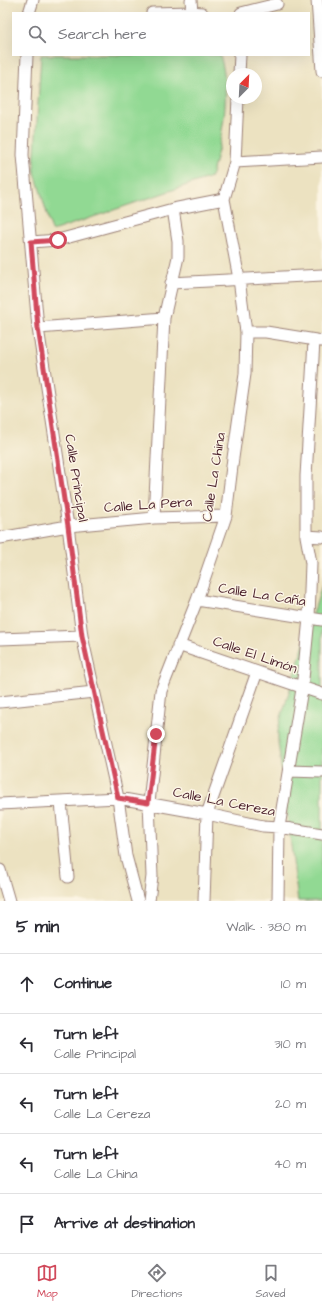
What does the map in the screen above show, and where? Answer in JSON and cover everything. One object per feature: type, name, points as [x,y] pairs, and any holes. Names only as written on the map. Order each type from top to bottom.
[{"type":"street","points":[[29,12],[32,0]]},
{"type":"street","points":[[192,0],[197,12]]},
{"type":"street","points":[[317,0],[317,30],[322,71]]},
{"type":"street","points":[[246,12],[277,6]]},
{"type":"street","name":"Calle Principal","points":[[27,56],[23,155],[28,228],[31,242],[38,328],[68,526],[82,636],[118,798],[126,856],[138,901]]},
{"type":"street","points":[[239,68],[240,56]]},
{"type":"street","name":"Calle La China","points":[[149,901],[152,876],[148,803],[161,691],[197,600],[226,516],[245,374],[246,332],[239,279],[224,200],[235,162],[238,104]]},
{"type":"street","points":[[235,162],[322,157]]},
{"type":"street","points":[[31,242],[58,240],[173,209],[224,200]]},
{"type":"street","points":[[154,518],[164,318],[178,257],[178,241],[173,209]]},
{"type":"street","points":[[171,283],[322,275]]},
{"type":"street","points":[[38,328],[164,318]]},
{"type":"street","points":[[246,332],[266,332],[318,341],[306,476],[306,536],[311,564],[309,618],[302,689],[279,827],[278,901]]},
{"type":"street","name":"Calle La Pera","points":[[0,538],[68,526],[154,518],[226,516]]},
{"type":"street","points":[[306,536],[322,537]]},
{"type":"street","name":"Calle La Caña","points":[[197,600],[322,620]]},
{"type":"street","points":[[0,639],[82,636]]},
{"type":"street","name":"Calle El Limón","points":[[178,645],[294,684],[302,689],[322,694]]},
{"type":"street","points":[[204,901],[206,814],[257,672]]},
{"type":"street","points":[[0,702],[94,692]]},
{"type":"street","points":[[288,771],[322,772]]},
{"type":"street","name":"Calle La Cereza","points":[[0,804],[118,798],[263,826],[322,834]]},
{"type":"street","points":[[62,802],[68,877]]},
{"type":"street","points":[[0,870],[9,901]]},
{"type":"green space","points":[[41,56],[220,56],[224,70],[225,85],[224,116],[219,147],[211,177],[52,231],[34,169]]},
{"type":"green space","points":[[322,585],[322,901],[298,901],[278,742],[278,731]]},
{"type":"route","points":[[58,240],[31,242],[38,328],[68,526],[82,636],[118,798],[148,803],[156,734]]}]
